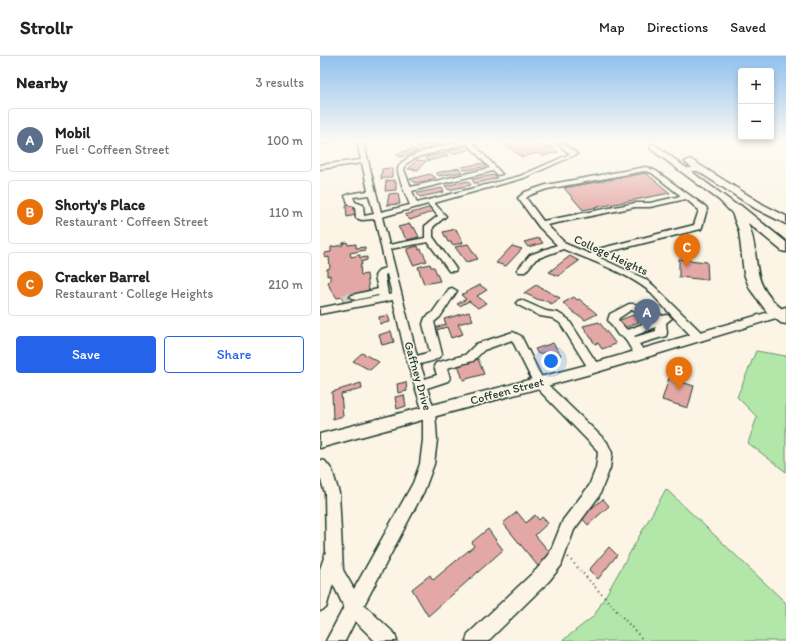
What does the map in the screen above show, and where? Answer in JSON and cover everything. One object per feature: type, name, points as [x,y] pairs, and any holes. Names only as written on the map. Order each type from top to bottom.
[{"type":"highway","points":[[685,168],[724,200],[736,212],[742,222],[747,239],[751,278],[756,289],[768,304],[783,314]]},
{"type":"highway","points":[[700,168],[755,204],[782,224]]},
{"type":"highway","points":[[700,169],[782,224]]},
{"type":"highway","points":[[688,170],[786,248]]},
{"type":"main road","name":"Coffeen Street","points":[[320,442],[594,368],[783,314]]},
{"type":"street","name":"Gaffney Drive","points":[[335,641],[419,486],[427,464],[430,440],[429,412],[413,361],[367,168]]},
{"type":"street","points":[[401,168],[414,206]]},
{"type":"street","points":[[372,192],[350,196],[350,200],[359,205],[359,216],[362,218],[506,182],[543,168]]},
{"type":"street","points":[[408,190],[494,169],[506,182]]},
{"type":"street","points":[[522,270],[533,257],[563,246],[542,224],[522,198],[531,192],[548,187],[646,169],[654,172],[704,209],[698,227],[601,251],[591,257]]},
{"type":"street","points":[[688,170],[700,169]]},
{"type":"street","points":[[542,224],[635,205],[650,205],[687,197]]},
{"type":"street","points":[[430,202],[442,216],[429,226],[427,230],[431,239],[452,269]]},
{"type":"street","points":[[385,248],[431,239]]},
{"type":"street","name":"College Heights","points":[[563,246],[591,257],[642,281],[651,288],[699,337]]},
{"type":"street","points":[[384,295],[380,276],[382,272],[391,270]]},
{"type":"street","points":[[413,361],[429,358],[436,354],[428,324],[429,320],[436,316],[452,291]]},
{"type":"street","points":[[320,311],[342,304],[384,295]]},
{"type":"street","points":[[356,297],[384,295],[397,296]]},
{"type":"street","points":[[521,303],[544,314],[554,315],[564,321],[594,368]]},
{"type":"street","points":[[662,333],[643,334],[622,332],[613,320],[614,316],[629,307],[639,307],[652,312],[660,320],[662,333],[672,345]]},
{"type":"street","points":[[640,354],[643,334],[660,320],[677,314]]},
{"type":"street","points":[[421,386],[446,384],[440,366],[468,358],[480,347],[513,336],[517,339],[539,383],[602,446],[605,453],[603,468],[594,491],[568,525],[555,560],[543,575],[475,641]]},
{"type":"street","points":[[320,466],[327,475],[332,493],[335,571],[353,606],[388,641]]},
{"type":"street","points":[[320,602],[334,543]]},
{"type":"path","points":[[560,548],[644,641]]},
{"type":"green space","points":[[756,351],[786,356],[786,472],[748,443],[757,417],[737,397]]},
{"type":"green space","points":[[666,489],[786,603],[786,641],[562,641],[594,616]]},
{"type":"building","points":[[409,168],[420,168],[418,170]]},
{"type":"building","points":[[458,168],[462,172],[439,176],[436,173]]},
{"type":"building","points":[[463,168],[476,168],[468,170],[464,170]]},
{"type":"building","points":[[382,169],[392,169],[392,177],[381,179]]},
{"type":"building","points":[[646,173],[670,193],[583,210],[564,188]]},
{"type":"building","points":[[430,174],[436,178],[416,183],[410,179]]},
{"type":"building","points":[[494,175],[497,178],[478,183],[474,183],[472,179]]},
{"type":"building","points":[[395,180],[396,190],[385,191],[386,181]]},
{"type":"building","points":[[468,181],[471,185],[449,190],[445,186]]},
{"type":"building","points":[[442,188],[444,192],[420,197],[417,193]]},
{"type":"building","points":[[398,193],[400,204],[387,205],[389,194]]},
{"type":"building","points":[[353,204],[355,215],[347,217],[346,206]]},
{"type":"building","points":[[431,207],[434,211],[410,220],[405,215]]},
{"type":"building","points":[[410,224],[412,228],[414,227],[419,237],[407,240],[398,227]]},
{"type":"building","points":[[456,229],[463,243],[452,245],[451,242],[448,242],[443,232]]},
{"type":"building","points":[[539,238],[543,243],[528,247],[524,242]]},
{"type":"building","points":[[347,242],[348,245],[356,244],[356,248],[365,247],[365,250],[350,253],[351,257],[360,255],[360,258],[367,257],[367,260],[361,262],[362,265],[360,265],[361,275],[367,274],[369,291],[355,294],[356,300],[343,303],[343,297],[337,298],[330,288],[328,282],[330,281],[330,275],[327,276],[327,269],[330,268],[329,257],[325,258],[325,253],[331,252],[331,247],[343,245],[343,243]]},
{"type":"building","points":[[468,244],[478,259],[466,262],[455,247]]},
{"type":"building","points":[[418,246],[419,250],[421,249],[427,261],[413,265],[407,249]]},
{"type":"building","points":[[512,246],[522,249],[506,266],[496,263]]},
{"type":"building","points":[[570,256],[579,261],[558,276],[549,272]]},
{"type":"building","points":[[679,259],[707,262],[708,280],[679,277]]},
{"type":"building","points":[[430,264],[431,267],[434,267],[440,281],[424,284],[418,267]]},
{"type":"building","points":[[480,285],[487,290],[477,296],[486,303],[478,308],[469,301],[460,306],[457,304],[466,299],[461,295]]},
{"type":"building","points":[[536,285],[560,298],[552,304],[524,293]]},
{"type":"building","points":[[574,297],[577,300],[579,299],[597,314],[585,320],[578,316],[563,303]]},
{"type":"building","points":[[469,312],[473,320],[458,324],[463,334],[451,338],[447,327],[436,330],[435,328],[446,324],[444,319]]},
{"type":"building","points":[[388,315],[390,322],[380,324],[379,317]]},
{"type":"building","points":[[633,315],[639,322],[622,329],[615,322]]},
{"type":"building","points":[[599,322],[616,344],[602,349],[598,343],[595,344],[583,326]]},
{"type":"building","points":[[654,327],[658,332],[637,339],[632,334]]},
{"type":"building","points":[[391,331],[394,342],[382,345],[379,335]]},
{"type":"building","points":[[553,343],[561,355],[551,358],[547,352],[538,354],[535,349]]},
{"type":"building","points":[[362,353],[379,362],[370,370],[353,361]]},
{"type":"building","points":[[478,359],[484,374],[463,380],[458,364]]},
{"type":"building","points":[[669,378],[694,386],[688,408],[662,400]]},
{"type":"building","points":[[406,382],[407,391],[398,393],[397,384]]},
{"type":"building","points":[[361,383],[362,389],[341,394],[343,416],[333,419],[332,392]]},
{"type":"building","points":[[404,395],[406,406],[397,409],[395,397]]},
{"type":"building","points":[[603,499],[609,506],[588,525],[581,517]]},
{"type":"building","points":[[517,512],[526,523],[535,515],[539,520],[542,517],[548,523],[535,535],[554,557],[541,570],[503,523]]},
{"type":"building","points":[[488,529],[503,550],[428,616],[412,589],[430,575],[433,580],[474,546],[472,542]]},
{"type":"building","points":[[609,547],[617,555],[598,579],[589,570]]},
{"type":"tunnel","points":[[343,300],[355,297]]},
{"type":"place","name":"Cracker Barrel","points":[[687,267]]},
{"type":"place","name":"Mobil","points":[[647,332]]},
{"type":"place","name":"Shorty's Place","points":[[679,390]]}]
